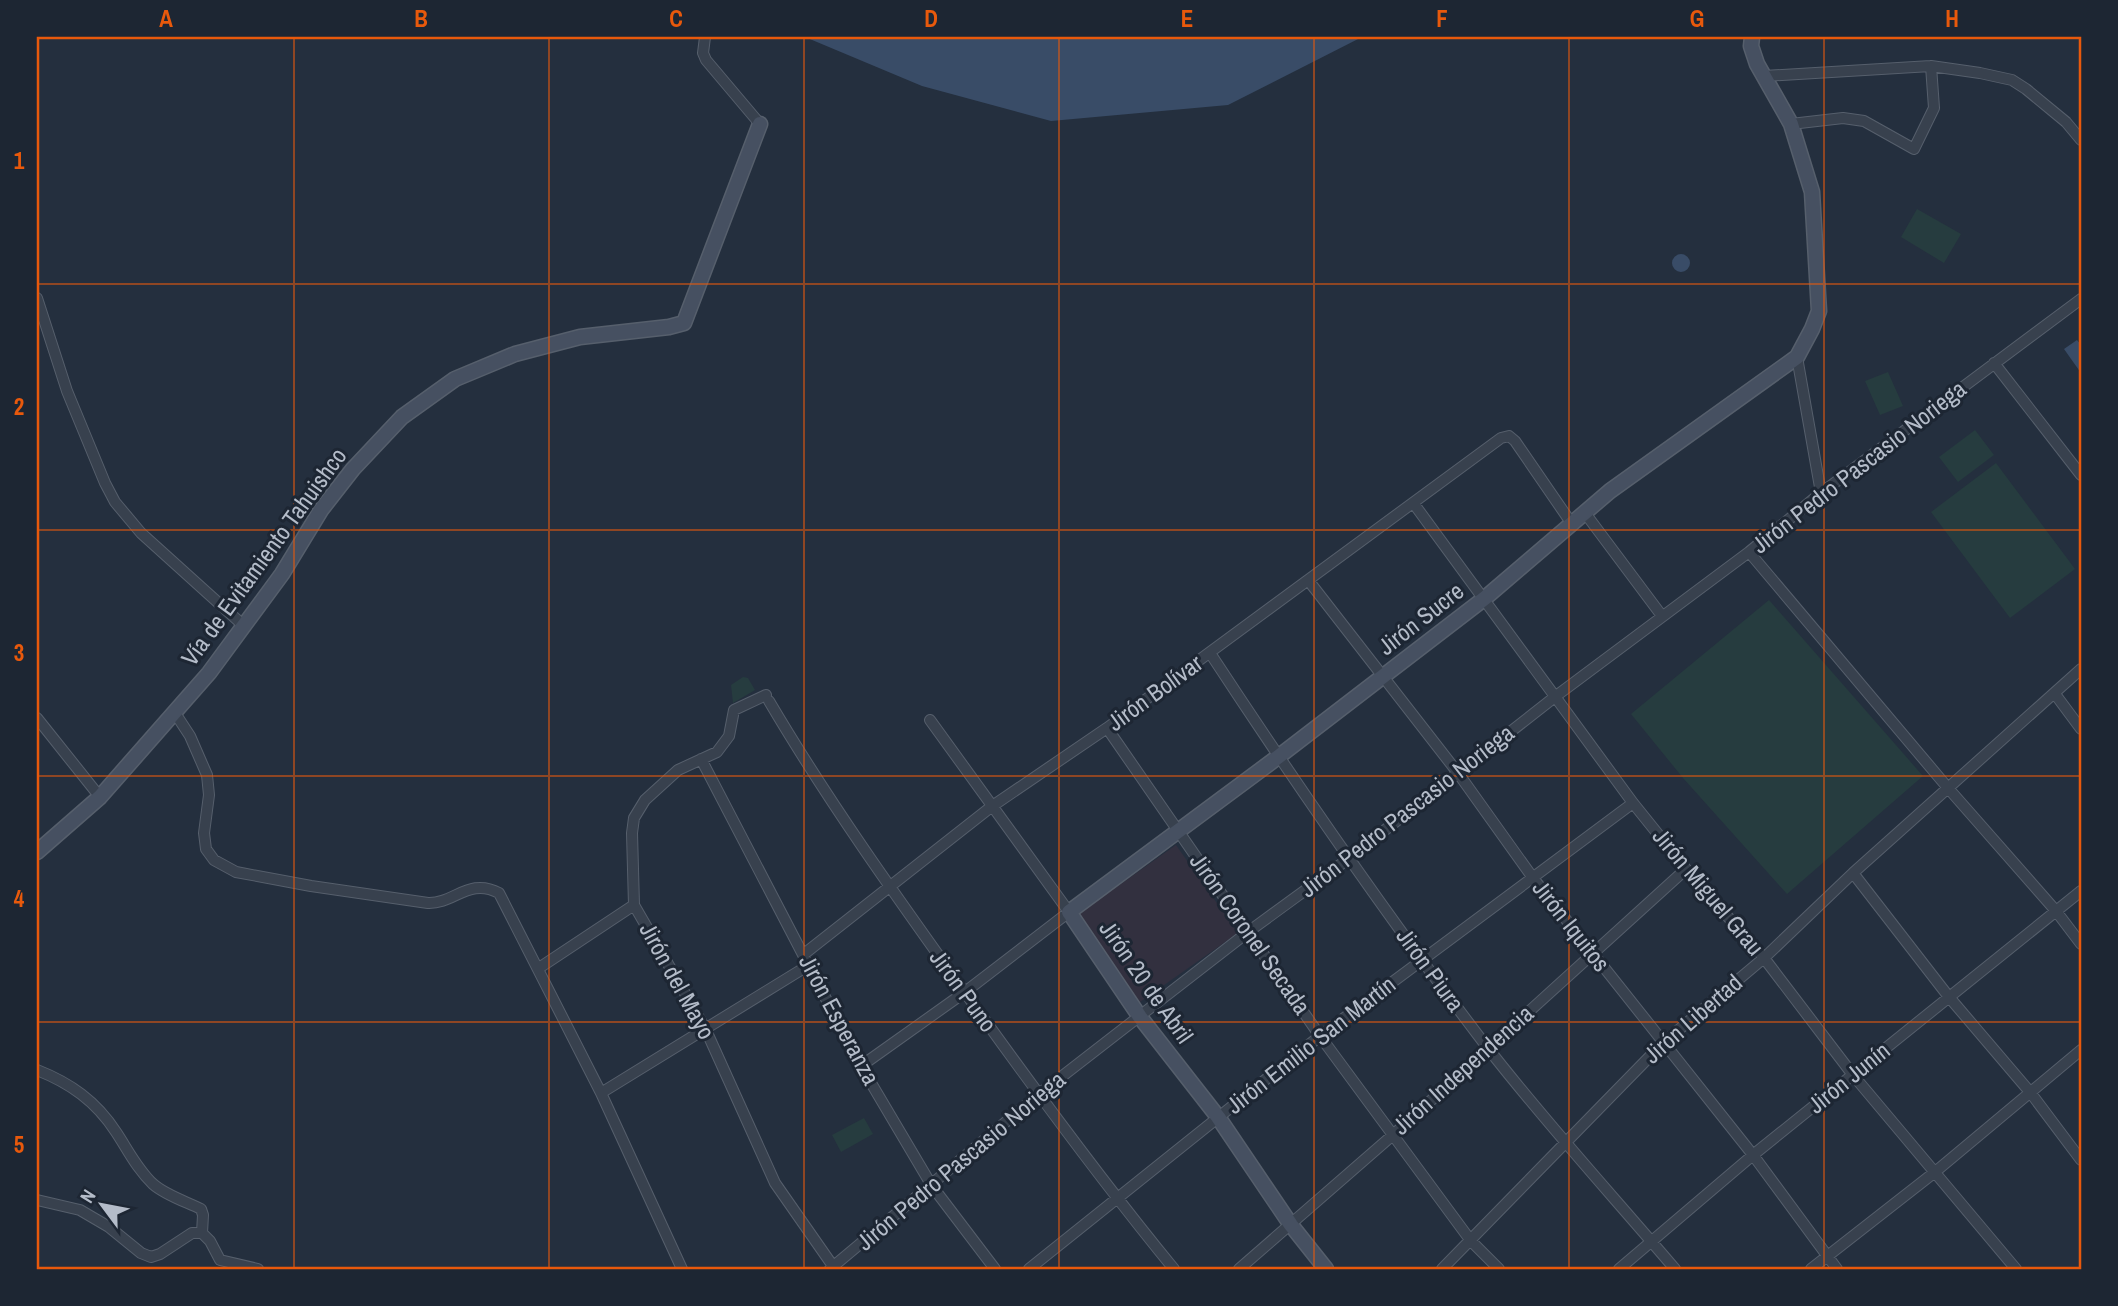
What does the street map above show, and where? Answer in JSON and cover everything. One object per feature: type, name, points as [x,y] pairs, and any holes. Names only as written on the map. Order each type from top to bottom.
[{"type":"street","points":[[705,37],[706,60],[760,124]]},
{"type":"street","points":[[1752,37],[1751,46],[1757,64],[1791,124],[1812,192],[1819,311],[1797,357],[1821,494]]},
{"type":"street","points":[[1764,76],[1931,66],[1980,73],[2012,80],[2066,122],[2081,140]]},
{"type":"street","points":[[1791,124],[1843,118],[1864,121],[1914,149],[1934,108],[1931,66]]},
{"type":"street","name":"Vía de Evitamiento Tahuishco","points":[[37,852],[100,797],[209,673],[282,574],[321,510],[352,469],[402,417],[455,379],[515,354],[580,337],[684,323],[760,124]]},
{"type":"street","points":[[37,298],[67,391],[115,502],[141,533],[244,626]]},
{"type":"street","name":"Jirón Pedro Pascasio Noriega","points":[[833,1268],[1038,1096],[1248,932],[1348,859],[1556,696],[2081,299]]},
{"type":"street","name":"Jirón Sucre","points":[[1069,912],[1279,757],[1485,598],[1610,491],[1797,357]]},
{"type":"street","points":[[1994,363],[2081,475]]},
{"type":"street","name":"Jirón Bolívar","points":[[804,954],[992,807],[1107,728],[1501,438],[1509,436],[1515,441],[1572,524]]},
{"type":"street","name":"Jirón Miguel Grau","points":[[1414,504],[1633,803],[1686,869],[1764,958],[1853,1075],[2016,1269]]},
{"type":"street","points":[[1585,513],[1662,616]]},
{"type":"street","points":[[1749,552],[1948,788],[2056,911],[2081,944]]},
{"type":"street","name":"Jirón Iquitos","points":[[1308,580],[1458,773],[1533,878],[1754,1155],[1837,1269]]},
{"type":"street","name":"Jirón Piura","points":[[1210,653],[1348,859],[1488,1048],[1564,1142],[1675,1269]]},
{"type":"street","name":"Jirón Libertad","points":[[1442,1269],[1663,1043],[1764,958],[1853,873],[2081,669]]},
{"type":"street","points":[[2055,694],[2081,729]]},
{"type":"street","name":"Jirón Puno","points":[[734,710],[767,698],[800,754],[889,888],[1038,1096],[1174,1269]]},
{"type":"street","name":"Jirón del Mayo","points":[[734,710],[729,736],[717,752],[678,770],[645,800],[634,818],[634,905],[705,1028],[775,1183],[833,1268]]},
{"type":"street","points":[[175,713],[190,736],[206,775],[209,795],[204,833],[206,849],[214,860],[236,872],[428,903],[440,903],[472,888],[492,889],[499,893],[601,1093],[682,1269]]},
{"type":"street","points":[[37,718],[100,797]]},
{"type":"street","name":"Jirón 20 de Abril","points":[[930,720],[1069,912],[1140,1017],[1218,1117],[1291,1225],[1326,1269]]},
{"type":"street","name":"Jirón Coronel Secada","points":[[1107,728],[1320,1036],[1471,1241],[1499,1269]]},
{"type":"street","name":"Jirón Esperanza","points":[[701,759],[861,1066],[932,1186],[995,1269]]},
{"type":"street","name":"Jirón Emilio San Martín","points":[[1028,1269],[1320,1036],[1633,803]]},
{"type":"street","name":"Jirón Independencia","points":[[1239,1269],[1394,1134],[1686,869]]},
{"type":"street","points":[[1853,873],[1949,997],[2030,1092],[2081,1160]]},
{"type":"street","name":"Jirón Junín","points":[[1619,1269],[1754,1155],[2081,891]]},
{"type":"street","points":[[539,968],[634,905]]},
{"type":"street","points":[[861,1066],[965,992],[1069,912]]},
{"type":"street","points":[[601,1093],[809,965]]},
{"type":"street","points":[[1811,1269],[1935,1172],[2081,1050]]},
{"type":"street","points":[[37,1070],[55,1077],[88,1097],[115,1130],[131,1159],[155,1186],[201,1209],[202,1233]]},
{"type":"street","points":[[37,1200],[80,1210],[109,1227],[141,1253],[151,1257],[192,1233],[202,1233],[210,1241],[220,1260],[258,1269]]},
{"type":"shaded area","points":[[1176,845],[1238,933],[1140,1002],[1080,915]]},
{"type":"green space","points":[[1917,209],[1961,234],[1944,263],[1901,237]]},
{"type":"green space","points":[[1888,372],[1903,406],[1880,415],[1865,381]]},
{"type":"green space","points":[[1975,430],[1994,455],[1958,482],[1939,457]]},
{"type":"green space","points":[[1996,463],[2075,569],[2010,618],[1931,512]]},
{"type":"green space","points":[[1769,600],[1923,776],[1787,894],[1683,778],[1631,714]]},
{"type":"green space","points":[[743,677],[748,678],[755,690],[733,703],[731,685]]},
{"type":"green space","points":[[864,1118],[873,1134],[841,1152],[832,1135]]},
{"type":"water","points":[[805,37],[1362,37],[1228,105],[1051,121],[922,86]]},
{"type":"water","points":[[1681,254],[1687,257],[1690,263],[1687,269],[1681,272],[1675,269],[1672,263],[1675,257]]},
{"type":"water","points":[[2077,340],[2081,345],[2081,373],[2064,349]]}]
